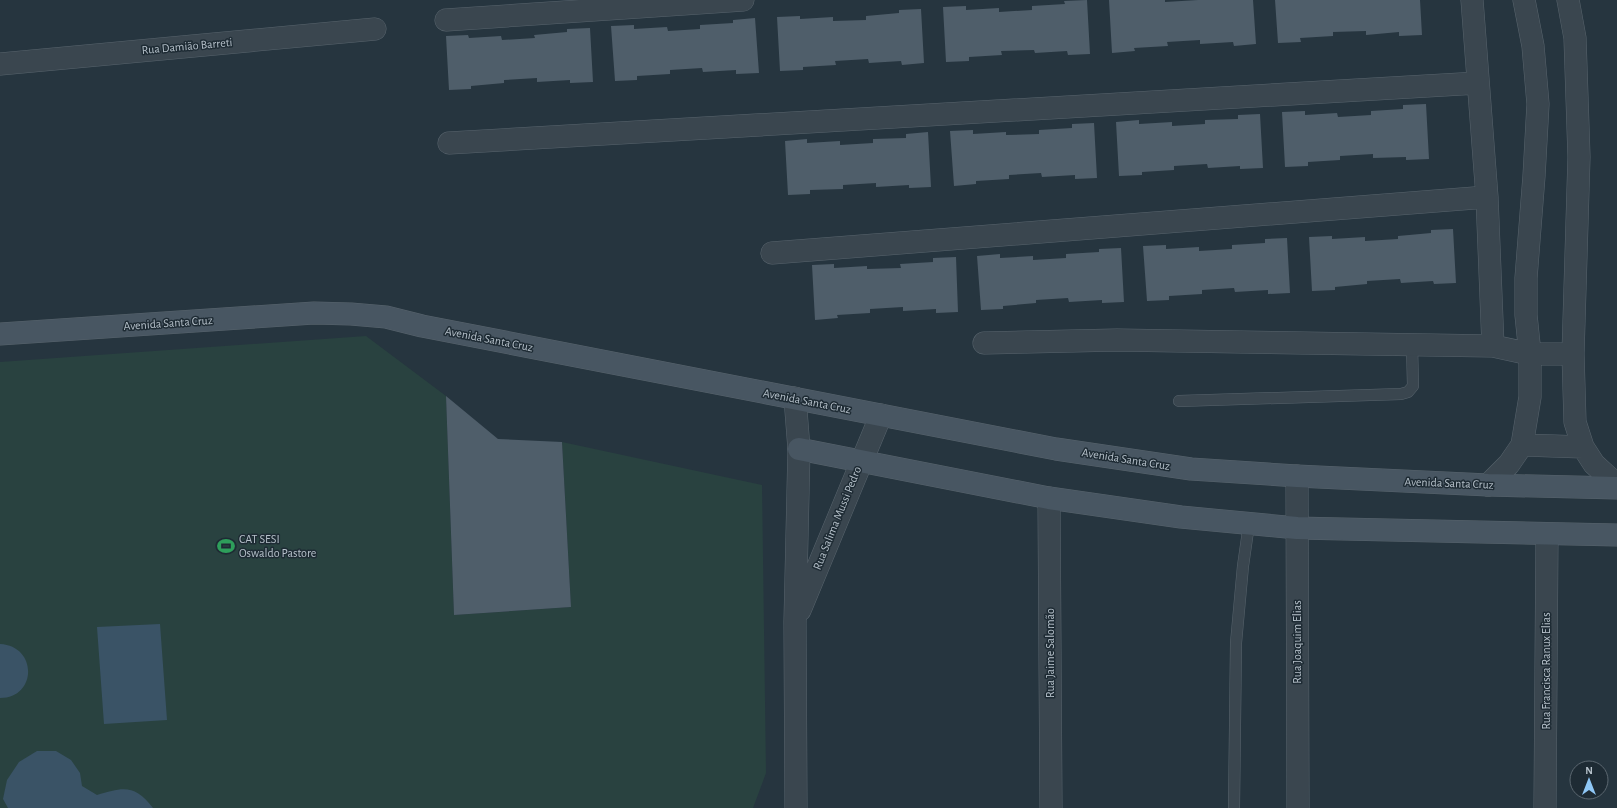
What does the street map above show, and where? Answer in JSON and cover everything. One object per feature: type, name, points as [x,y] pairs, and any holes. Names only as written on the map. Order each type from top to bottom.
[{"type":"street","points":[[446,20],[743,0]]},
{"type":"street","points":[[1472,0],[1487,197],[1493,346]]},
{"type":"street","points":[[1488,485],[1509,464],[1522,445],[1530,406],[1530,354],[1526,315],[1526,278],[1538,104],[1533,46],[1524,0]]},
{"type":"street","points":[[1568,0],[1575,38],[1579,157],[1572,354],[1574,422],[1583,447],[1594,464],[1617,485]]},
{"type":"street","name":"Rua Damião Barreti","points":[[0,64],[375,29]]},
{"type":"street","points":[[449,143],[1478,83]]},
{"type":"street","points":[[772,253],[1487,197]]},
{"type":"street","name":"Avenida Santa Cruz","points":[[0,334],[314,313],[386,317],[422,326],[1056,449],[1161,465],[1191,469],[1297,476],[1488,485],[1617,488]]},
{"type":"street","points":[[984,343],[1117,340],[1493,346],[1530,354],[1572,354]]},
{"type":"street","name":"Rua Salima Mussi Pedro","points":[[795,398],[799,448],[795,622],[796,808]]},
{"type":"street","name":"Rua Salima Mussi Pedro","points":[[795,622],[881,415]]},
{"type":"street","points":[[1522,445],[1583,447]]},
{"type":"street","points":[[799,448],[861,462],[1050,498],[1181,517],[1297,528],[1617,536]]},
{"type":"street","name":"Rua Joaquim Elias","points":[[1297,476],[1298,808]]},
{"type":"street","name":"Rua Jaime Salomão","points":[[1050,498],[1051,808]]},
{"type":"street","name":"Rua Francisca Ranux Elias","points":[[1545,808],[1547,534]]},
{"type":"lane","points":[[1179,401],[1401,394],[1408,392],[1413,386],[1412,345]]},
{"type":"lane","points":[[1234,808],[1236,643],[1243,566],[1249,524]]},
{"type":"green space","name":"CAT SESI Oswaldo Pastore","points":[[366,336],[446,396],[454,615],[571,607],[562,442],[762,485],[766,773],[753,808],[0,808],[0,362]]},
{"type":"water","points":[[160,624],[167,720],[104,724],[97,627]]},
{"type":"water","points":[[0,644],[12,647],[21,653],[26,662],[28,672],[26,681],[21,690],[12,696],[0,698]]},
{"type":"water","points":[[37,751],[56,751],[71,760],[80,773],[82,786],[97,795],[121,789],[134,791],[146,800],[153,808],[8,808],[3,799],[7,780],[19,762]]},
{"type":"building","points":[[1087,0],[1090,54],[1068,55],[1067,51],[1035,53],[1034,50],[1001,51],[1002,55],[969,57],[969,61],[946,62],[943,7],[966,6],[966,10],[999,8],[999,12],[1032,10],[1032,6],[1065,4],[1064,1]]},
{"type":"building","points":[[1109,0],[1165,0],[1165,2],[1198,0],[1253,0],[1256,44],[1234,46],[1233,42],[1200,44],[1200,40],[1167,42],[1168,46],[1134,48],[1135,51],[1112,53]]},
{"type":"building","points":[[1275,0],[1420,0],[1422,35],[1399,36],[1399,32],[1366,35],[1366,31],[1333,32],[1333,36],[1300,38],[1301,42],[1278,43]]},
{"type":"building","points":[[921,9],[924,63],[902,65],[901,61],[869,63],[868,59],[835,61],[836,65],[803,67],[803,70],[780,71],[777,17],[800,16],[800,19],[833,17],[833,21],[866,20],[866,16],[899,13],[899,10]]},
{"type":"building","points":[[755,18],[759,73],[736,74],[736,70],[703,72],[702,68],[670,70],[670,74],[637,76],[637,80],[615,81],[611,26],[634,25],[634,29],[667,27],[668,31],[700,29],[700,25],[733,23],[733,20]]},
{"type":"building","points":[[590,28],[593,82],[570,83],[570,80],[537,82],[537,78],[504,80],[504,83],[471,86],[471,89],[449,90],[446,36],[468,35],[469,38],[501,36],[502,40],[535,38],[534,35],[567,32],[567,29]]},
{"type":"building","points":[[1426,104],[1429,159],[1406,160],[1406,157],[1373,158],[1373,154],[1340,156],[1340,160],[1308,162],[1308,166],[1285,167],[1282,112],[1305,111],[1305,115],[1337,113],[1338,117],[1371,115],[1371,111],[1403,109],[1403,105]]},
{"type":"building","points":[[1260,114],[1263,168],[1240,169],[1240,166],[1208,168],[1207,164],[1174,166],[1174,170],[1142,172],[1142,175],[1119,176],[1116,122],[1139,120],[1139,124],[1172,122],[1172,126],[1205,124],[1205,120],[1238,119],[1238,115]]},
{"type":"building","points":[[1094,123],[1097,178],[1075,179],[1075,175],[1042,177],[1041,173],[1009,175],[1009,179],[976,181],[976,184],[954,186],[950,131],[973,130],[973,134],[1006,132],[1006,135],[1039,134],[1039,130],[1072,128],[1072,124]]},
{"type":"building","points":[[928,132],[931,187],[909,188],[909,185],[876,187],[876,183],[843,185],[843,189],[810,190],[810,194],[788,195],[785,141],[807,139],[807,143],[840,141],[840,145],[873,143],[873,139],[906,138],[906,134]]},
{"type":"building","points":[[1453,229],[1456,283],[1434,284],[1433,281],[1401,283],[1400,279],[1367,281],[1367,284],[1335,287],[1335,290],[1312,291],[1309,237],[1332,236],[1332,239],[1365,237],[1365,241],[1398,239],[1398,236],[1431,233],[1431,230]]},
{"type":"building","points":[[1287,238],[1290,293],[1268,294],[1268,290],[1235,292],[1234,288],[1202,290],[1202,294],[1169,296],[1169,300],[1147,301],[1143,246],[1166,245],[1166,249],[1199,247],[1199,251],[1232,249],[1232,245],[1265,243],[1265,239]]},
{"type":"building","points":[[1121,248],[1124,302],[1102,303],[1102,300],[1069,302],[1068,298],[1036,300],[1036,303],[1003,306],[1003,309],[981,310],[977,256],[1000,254],[1000,258],[1033,256],[1033,260],[1066,258],[1066,254],[1099,252],[1099,249]]},
{"type":"building","points":[[956,257],[958,312],[936,313],[936,309],[903,311],[903,307],[870,309],[870,313],[837,315],[838,318],[815,320],[812,265],[834,264],[834,268],[867,266],[867,269],[901,268],[900,264],[933,262],[933,258]]},
{"type":"building","points":[[446,396],[498,439],[562,442],[571,607],[454,615]]},
{"type":"place","name":"CAT SESI Oswaldo Pastore","points":[[226,546]]}]
